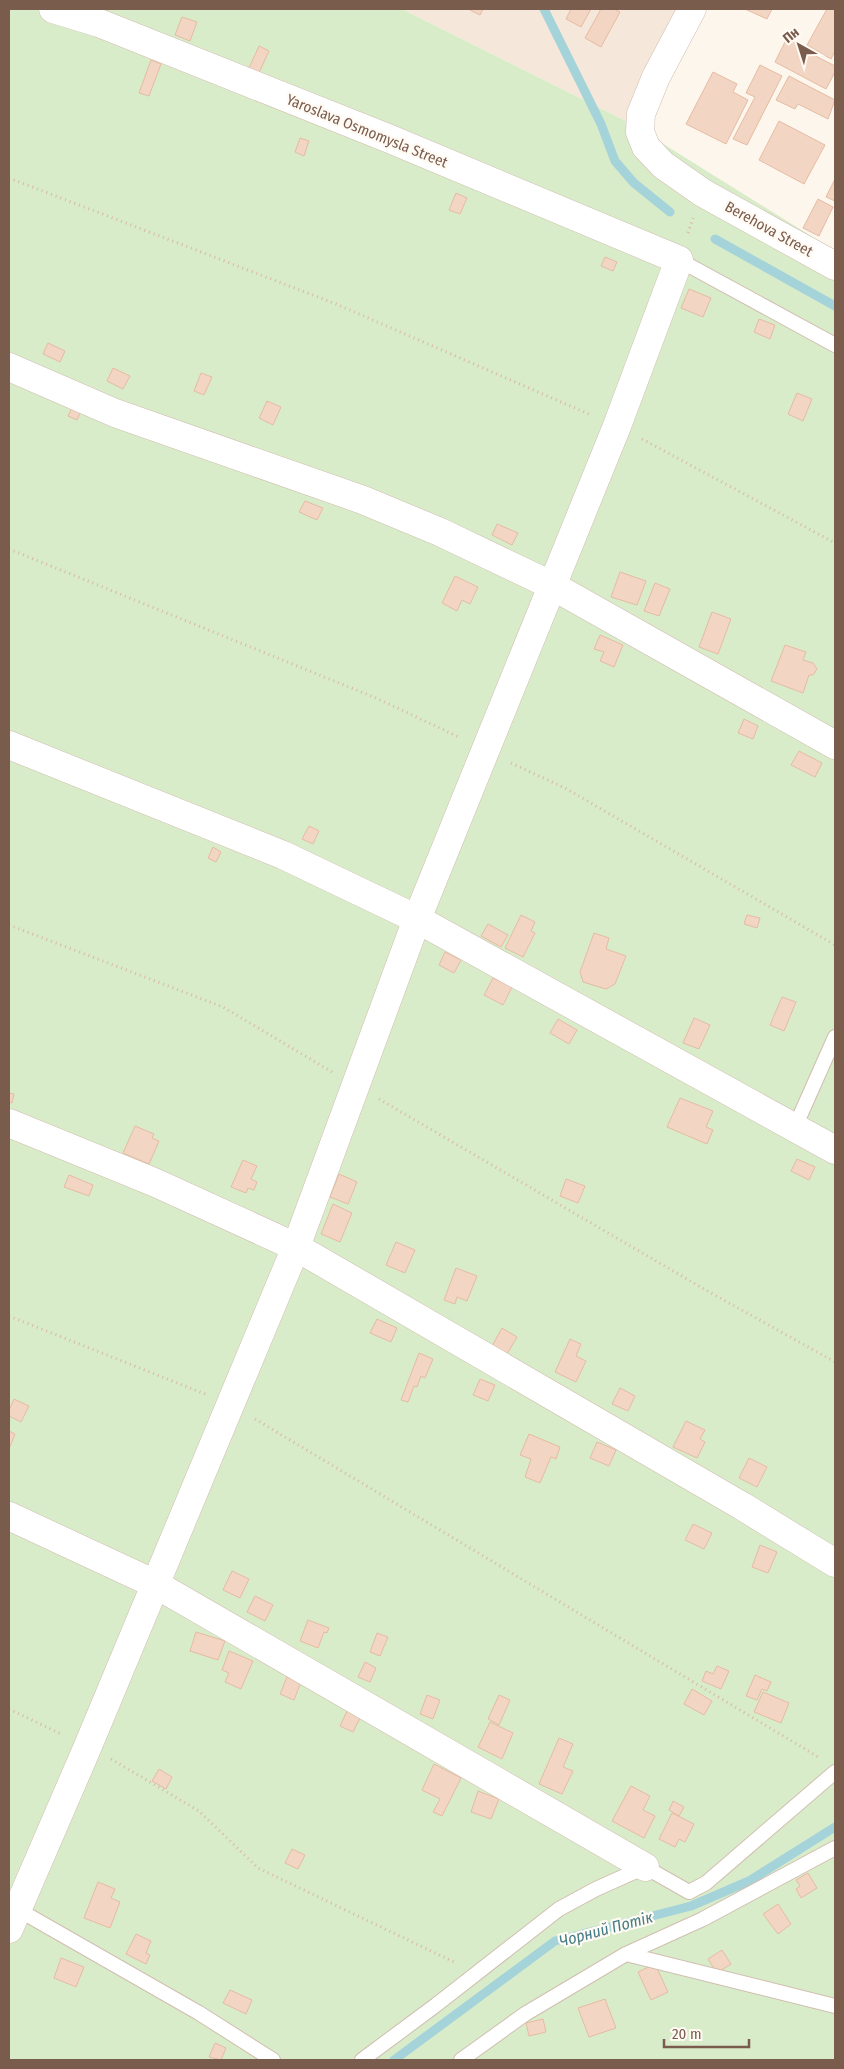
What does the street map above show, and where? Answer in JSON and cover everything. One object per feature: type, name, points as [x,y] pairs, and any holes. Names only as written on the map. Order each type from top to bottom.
[{"type":"street","name":"Yaroslava Osmomysla Street","points":[[53,9],[99,23],[390,139],[679,260]]},
{"type":"street","name":"Berehova Street","points":[[692,9],[649,92],[641,114],[642,140],[650,154],[662,165],[702,193],[835,266]]},
{"type":"street","points":[[12,1915],[88,1746],[296,1246],[417,918],[551,584],[617,426],[679,260]]},
{"type":"street","points":[[9,367],[115,413],[363,500],[440,532],[551,584],[835,745]]},
{"type":"street","points":[[9,745],[283,855],[417,918],[835,1150]]},
{"type":"street","points":[[9,1123],[156,1183],[296,1246],[835,1563]]},
{"type":"street","points":[[9,1516],[155,1584],[645,1867]]},
{"type":"lane","points":[[679,260],[835,345]]},
{"type":"lane","points":[[795,1127],[835,1037]]},
{"type":"lane","points":[[362,2060],[559,1909],[596,1889],[645,1867],[689,1892],[706,1883],[831,1768]]},
{"type":"lane","points":[[461,2060],[524,2014],[626,1954],[828,1858],[835,1848]]},
{"type":"lane","points":[[12,1915],[199,2013],[273,2060]]},
{"type":"lane","points":[[626,1954],[835,2006]]},
{"type":"path","points":[[9,178],[336,304],[617,426],[835,543]]},
{"type":"path","points":[[679,260],[702,193]]},
{"type":"path","points":[[9,549],[376,698],[565,788],[835,945]]},
{"type":"path","points":[[9,925],[223,1007],[695,1284],[835,1362]]},
{"type":"path","points":[[9,1316],[230,1404],[831,1768]]},
{"type":"path","points":[[9,1709],[88,1746],[199,1811],[258,1868],[477,1973]]},
{"type":"shaded area","points":[[402,9],[679,9],[628,122]]},
{"type":"green space","points":[[9,9],[402,9],[628,122],[835,251],[835,2060],[9,2060]]},
{"type":"building","points":[[470,9],[483,9],[480,15]]},
{"type":"building","points":[[571,9],[591,9],[581,27],[566,19]]},
{"type":"building","points":[[601,9],[614,9],[620,12],[601,47],[585,38]]},
{"type":"building","points":[[745,9],[772,9],[767,19]]},
{"type":"building","points":[[827,9],[835,9],[835,51],[831,59],[807,45]]},
{"type":"building","points":[[182,17],[197,22],[190,41],[175,35]]},
{"type":"building","points":[[788,36],[800,43],[798,47],[835,66],[835,72],[826,89],[775,62]]},
{"type":"building","points":[[259,46],[269,51],[259,73],[249,68]]},
{"type":"building","points":[[151,60],[161,64],[149,96],[139,93]]},
{"type":"building","points":[[760,65],[782,76],[747,145],[733,139],[755,97],[746,93]]},
{"type":"building","points":[[713,72],[737,84],[733,92],[748,100],[726,144],[686,124]]},
{"type":"building","points":[[789,76],[835,100],[828,119],[798,104],[795,109],[776,100]]},
{"type":"building","points":[[779,121],[825,145],[804,184],[759,160]]},
{"type":"building","points":[[300,138],[309,141],[304,156],[295,152]]},
{"type":"building","points":[[835,179],[835,201],[826,197]]},
{"type":"building","points":[[456,193],[467,198],[460,214],[449,210]]},
{"type":"building","points":[[818,199],[833,207],[819,236],[803,228]]},
{"type":"building","points":[[605,257],[617,262],[613,271],[601,266]]},
{"type":"building","points":[[689,289],[711,298],[703,317],[681,308]]},
{"type":"building","points":[[759,319],[775,325],[770,339],[754,332]]},
{"type":"building","points":[[48,343],[65,351],[60,362],[43,354]]},
{"type":"building","points":[[113,368],[130,376],[123,389],[107,381]]},
{"type":"building","points":[[201,373],[212,377],[204,395],[194,391]]},
{"type":"building","points":[[797,393],[812,399],[803,421],[788,414]]},
{"type":"building","points":[[267,401],[281,407],[273,425],[259,418]]},
{"type":"building","points":[[74,403],[83,407],[77,420],[68,416]]},
{"type":"building","points":[[305,501],[323,508],[317,520],[299,512]]},
{"type":"building","points":[[497,524],[518,533],[512,545],[492,535]]},
{"type":"building","points":[[620,572],[646,581],[637,605],[611,597]]},
{"type":"building","points":[[455,576],[478,587],[470,604],[462,600],[457,611],[442,603]]},
{"type":"building","points":[[655,583],[670,589],[659,616],[644,611]]},
{"type":"building","points":[[712,612],[731,619],[718,654],[699,647]]},
{"type":"building","points":[[600,635],[623,645],[614,667],[600,661],[604,652],[594,649]]},
{"type":"building","points":[[785,645],[806,652],[803,660],[813,663],[817,669],[813,675],[809,675],[803,693],[771,681]]},
{"type":"building","points":[[744,719],[758,726],[753,739],[738,733]]},
{"type":"building","points":[[799,751],[822,763],[815,777],[791,765]]},
{"type":"building","points":[[309,826],[319,831],[313,844],[302,839]]},
{"type":"building","points":[[213,847],[221,852],[216,862],[208,858]]},
{"type":"building","points":[[521,915],[535,922],[531,931],[535,933],[523,957],[505,948]]},
{"type":"building","points":[[747,915],[760,918],[757,928],[744,924]]},
{"type":"building","points":[[488,924],[508,935],[501,947],[481,936]]},
{"type":"building","points":[[594,933],[609,938],[606,949],[626,956],[615,984],[606,989],[583,982],[580,972]]},
{"type":"building","points":[[445,952],[461,960],[454,973],[439,965]]},
{"type":"building","points":[[493,978],[512,987],[503,1005],[484,995]]},
{"type":"building","points":[[782,997],[796,1002],[784,1031],[770,1025]]},
{"type":"building","points":[[694,1018],[710,1025],[699,1049],[683,1043]]},
{"type":"building","points":[[558,1019],[577,1030],[569,1044],[550,1033]]},
{"type":"building","points":[[9,1093],[14,1094],[12,1103],[9,1102]]},
{"type":"building","points":[[680,1098],[713,1111],[706,1127],[713,1130],[707,1144],[667,1127]]},
{"type":"building","points":[[135,1126],[154,1134],[152,1138],[159,1141],[149,1164],[123,1153]]},
{"type":"building","points":[[797,1159],[815,1167],[809,1180],[791,1171]]},
{"type":"building","points":[[243,1160],[257,1166],[251,1179],[257,1182],[254,1190],[248,1188],[246,1193],[231,1187]]},
{"type":"building","points":[[339,1174],[357,1182],[348,1204],[330,1197]]},
{"type":"building","points":[[69,1175],[93,1185],[89,1196],[64,1187]]},
{"type":"building","points":[[566,1179],[585,1186],[578,1203],[560,1196]]},
{"type":"building","points":[[333,1204],[352,1213],[340,1242],[321,1234]]},
{"type":"building","points":[[396,1242],[415,1250],[405,1273],[386,1265]]},
{"type":"building","points":[[456,1268],[477,1276],[467,1301],[457,1297],[455,1304],[444,1300]]},
{"type":"building","points":[[377,1319],[397,1328],[391,1342],[370,1333]]},
{"type":"building","points":[[502,1328],[517,1337],[506,1356],[491,1348]]},
{"type":"building","points":[[570,1339],[581,1344],[576,1356],[586,1361],[576,1382],[555,1372]]},
{"type":"building","points":[[419,1353],[433,1359],[425,1378],[421,1376],[417,1387],[414,1386],[408,1402],[401,1400]]},
{"type":"building","points":[[480,1379],[495,1385],[488,1401],[473,1395]]},
{"type":"building","points":[[620,1388],[635,1396],[628,1411],[612,1404]]},
{"type":"building","points":[[14,1399],[29,1406],[21,1422],[9,1416],[9,1410]]},
{"type":"building","points":[[686,1421],[705,1430],[700,1439],[705,1442],[697,1458],[673,1447]]},
{"type":"building","points":[[9,1431],[15,1434],[9,1449]]},
{"type":"building","points":[[529,1434],[560,1447],[556,1459],[551,1457],[540,1483],[525,1477],[531,1459],[520,1455]]},
{"type":"building","points":[[597,1442],[616,1450],[609,1466],[590,1458]]},
{"type":"building","points":[[749,1458],[767,1467],[757,1487],[739,1478]]},
{"type":"building","points":[[693,1524],[712,1533],[704,1549],[685,1540]]},
{"type":"building","points":[[760,1545],[777,1552],[768,1573],[752,1567]]},
{"type":"building","points":[[232,1571],[249,1579],[240,1598],[223,1590]]},
{"type":"building","points":[[255,1596],[273,1605],[265,1621],[247,1612]]},
{"type":"building","points":[[308,1620],[329,1628],[327,1633],[324,1632],[318,1648],[300,1641]]},
{"type":"building","points":[[196,1632],[225,1641],[218,1660],[190,1651]]},
{"type":"building","points":[[377,1633],[388,1637],[380,1656],[370,1652]]},
{"type":"building","points":[[229,1651],[253,1661],[241,1689],[225,1682],[229,1673],[222,1670]]},
{"type":"building","points":[[365,1662],[376,1668],[370,1682],[358,1677]]},
{"type":"building","points":[[717,1666],[729,1671],[721,1689],[702,1681],[706,1671],[713,1674]]},
{"type":"building","points":[[755,1675],[771,1682],[767,1691],[762,1689],[757,1700],[746,1696]]},
{"type":"building","points":[[287,1677],[301,1682],[294,1700],[280,1694]]},
{"type":"building","points":[[692,1689],[712,1701],[704,1715],[684,1704]]},
{"type":"building","points":[[763,1692],[789,1703],[781,1723],[754,1712]]},
{"type":"building","points":[[427,1695],[440,1700],[433,1719],[420,1714]]},
{"type":"building","points":[[499,1695],[510,1700],[499,1725],[488,1719]]},
{"type":"building","points":[[349,1707],[362,1714],[353,1732],[340,1726]]},
{"type":"building","points":[[490,1722],[513,1733],[502,1759],[478,1747]]},
{"type":"building","points":[[559,1738],[573,1744],[563,1767],[573,1771],[562,1794],[539,1784]]},
{"type":"building","points":[[434,1764],[461,1778],[442,1816],[433,1812],[440,1799],[422,1790]]},
{"type":"building","points":[[159,1769],[172,1777],[166,1789],[152,1781]]},
{"type":"building","points":[[631,1786],[650,1796],[643,1810],[655,1816],[644,1838],[612,1821]]},
{"type":"building","points":[[478,1791],[499,1799],[491,1819],[471,1812]]},
{"type":"building","points":[[673,1801],[684,1807],[679,1816],[669,1810]]},
{"type":"building","points":[[672,1813],[694,1824],[685,1842],[679,1839],[675,1847],[659,1839]]},
{"type":"building","points":[[292,1849],[305,1855],[298,1869],[285,1863]]},
{"type":"building","points":[[808,1873],[817,1888],[801,1898],[796,1889],[800,1886],[796,1880]]},
{"type":"building","points":[[98,1882],[115,1889],[111,1898],[120,1902],[110,1928],[84,1918]]},
{"type":"building","points":[[778,1904],[791,1924],[778,1934],[763,1914]]},
{"type":"building","points":[[136,1934],[151,1941],[146,1953],[150,1955],[146,1964],[126,1954]]},
{"type":"building","points":[[722,1950],[731,1964],[717,1973],[708,1959]]},
{"type":"building","points":[[61,1958],[84,1967],[76,1987],[54,1978]]},
{"type":"building","points":[[655,1964],[668,1992],[651,2000],[638,1972]]},
{"type":"building","points":[[230,1990],[252,2000],[246,2014],[223,2003]]},
{"type":"building","points":[[605,1999],[616,2028],[589,2037],[578,2008]]},
{"type":"building","points":[[543,2019],[546,2032],[529,2036],[526,2023]]},
{"type":"building","points":[[215,2043],[226,2048],[221,2060],[209,2057]]},
{"type":"waterway","points":[[544,9],[601,124],[615,161],[634,183],[670,212]]},
{"type":"waterway","points":[[715,239],[835,306]]},
{"type":"waterway","name":"Чорний Потік","points":[[394,2060],[555,1941],[691,1906],[749,1881],[835,1827]]}]
